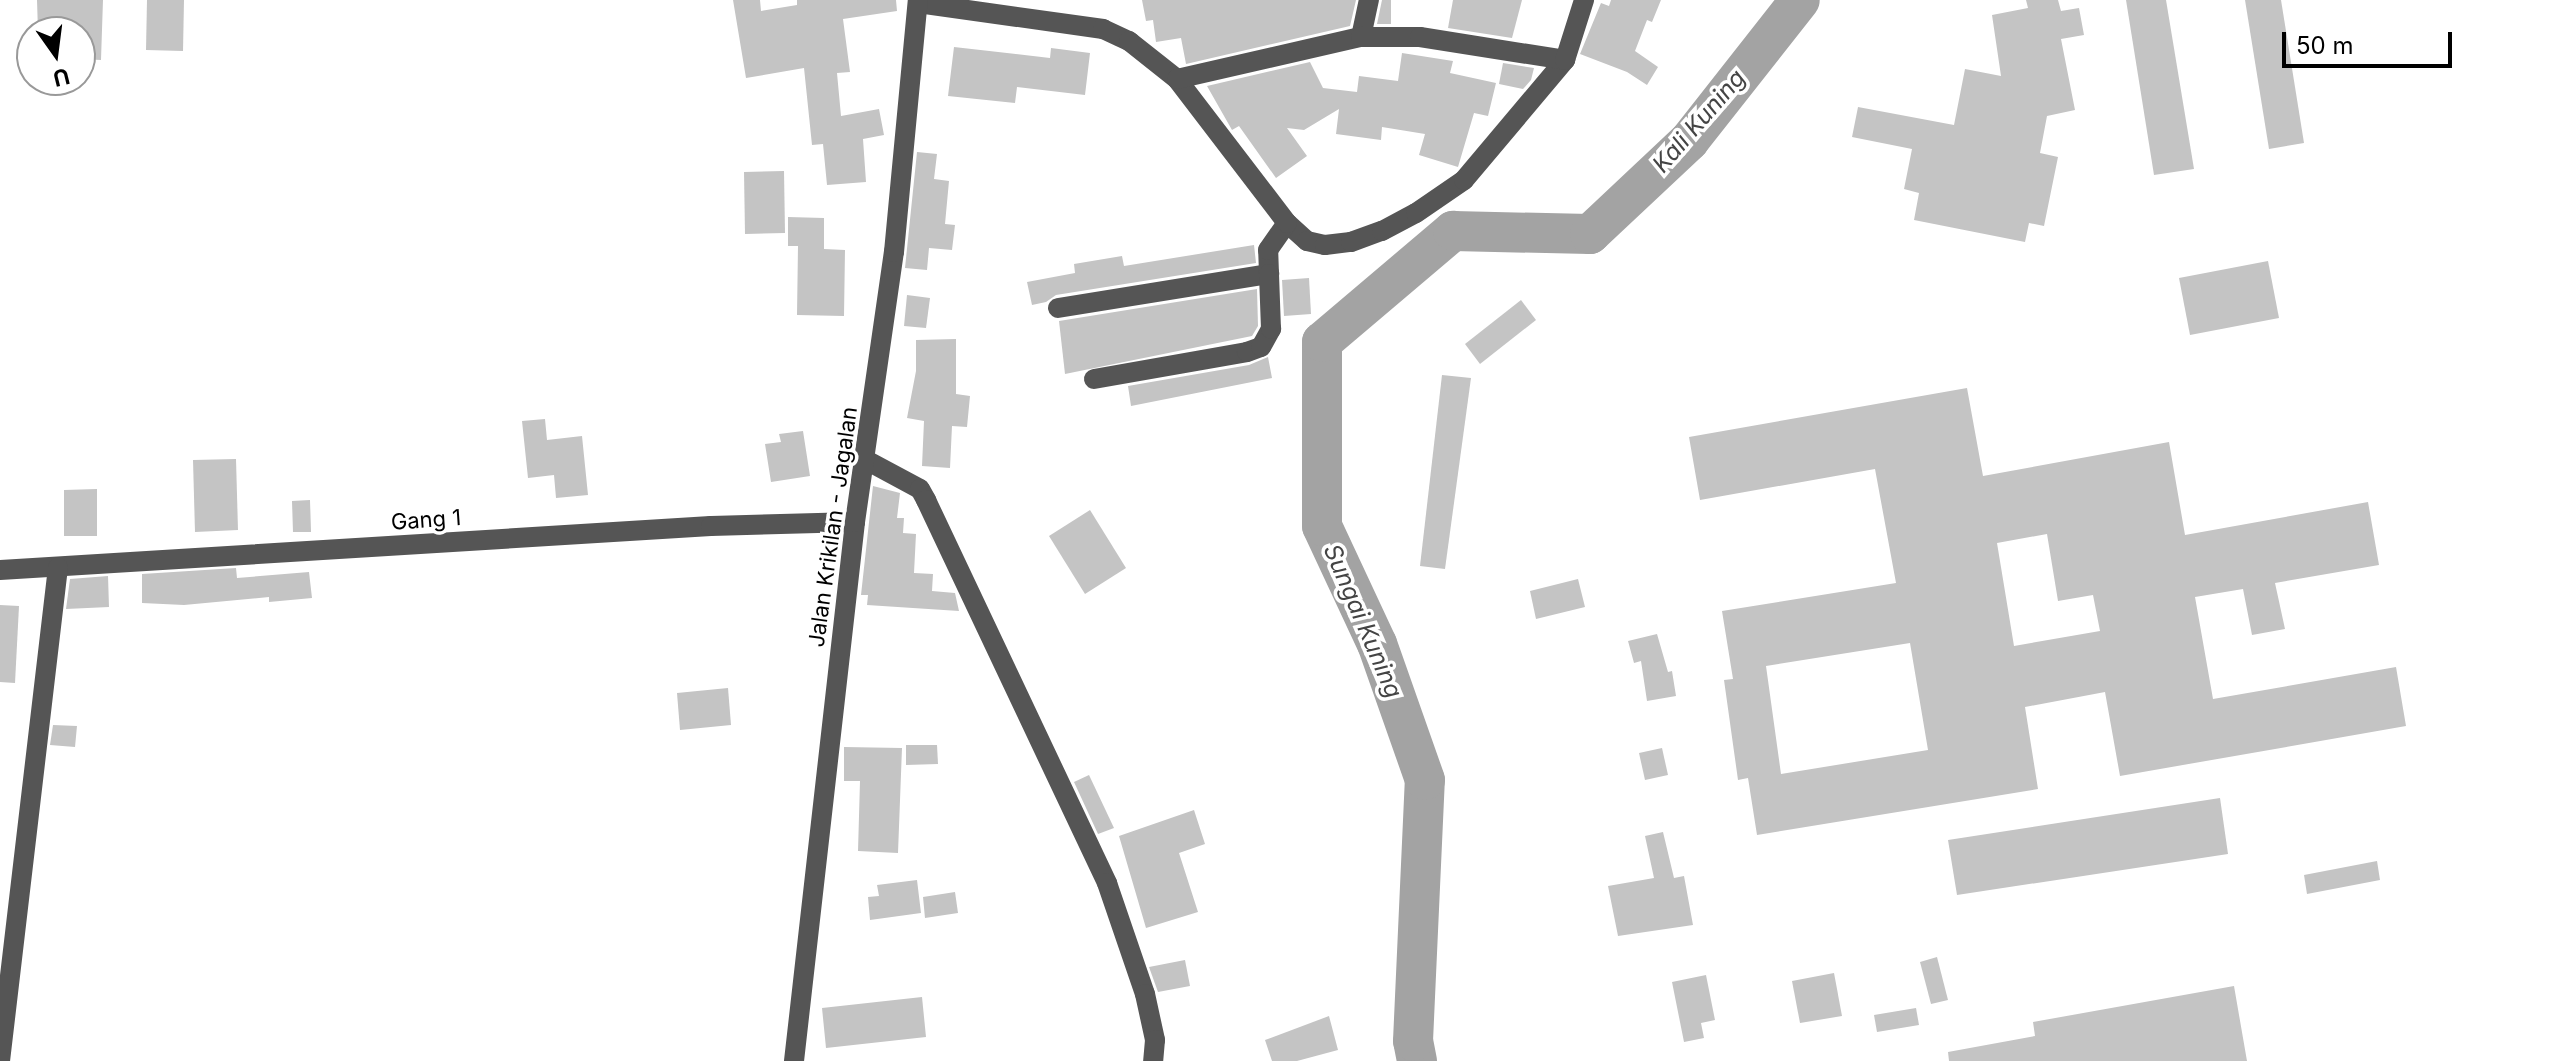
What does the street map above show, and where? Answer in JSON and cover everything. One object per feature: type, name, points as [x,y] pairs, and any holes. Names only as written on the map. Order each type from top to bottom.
[{"type":"street","points":[[1361,37],[1369,0]]},
{"type":"street","points":[[918,2],[1103,29],[1129,41],[1177,79],[1287,223],[1307,241],[1325,245],[1351,242],[1382,231],[1416,213],[1464,180],[1565,60],[1584,0]]},
{"type":"street","name":"Jalan Krikilan - Jagalan","points":[[794,1061],[855,522],[894,252],[918,2]]},
{"type":"street","points":[[1177,79],[1361,37],[1420,37],[1565,60]]},
{"type":"street","points":[[1094,379],[1261,347],[1271,329],[1268,250],[1287,223]]},
{"type":"street","points":[[1058,308],[1269,274]]},
{"type":"street","points":[[866,460],[920,489],[926,500],[1107,883],[1145,994],[1155,1040],[1153,1061]]},
{"type":"street","name":"Gang 1","points":[[0,570],[711,526],[855,522]]},
{"type":"street","points":[[0,1061],[58,567]]},
{"type":"building","points":[[37,0],[103,0],[101,60],[96,60],[96,16],[38,16]]},
{"type":"building","points":[[147,0],[184,0],[183,51],[146,50]]},
{"type":"building","points":[[733,0],[760,0],[761,11],[797,5],[797,0],[896,0],[897,11],[843,19],[850,72],[837,73],[841,116],[879,109],[884,135],[863,139],[866,182],[827,185],[823,144],[812,145],[804,68],[746,78]]},
{"type":"building","points":[[1142,0],[1356,0],[1350,26],[1186,64],[1181,38],[1156,42],[1153,20],[1146,21]]},
{"type":"building","points":[[1382,0],[1391,0],[1391,24],[1377,24]]},
{"type":"building","points":[[1453,0],[1522,0],[1512,38],[1448,28]]},
{"type":"building","points":[[1611,0],[1661,0],[1652,22],[1647,20],[1635,51],[1658,67],[1647,85],[1627,72],[1580,54],[1601,3],[1609,6]]},
{"type":"building","points":[[2026,0],[2058,0],[2061,11],[2079,8],[2084,35],[2061,39],[2075,110],[2047,116],[2040,153],[2058,157],[2044,226],[2029,223],[2025,242],[1914,220],[1919,193],[1904,189],[1912,149],[1852,137],[1858,107],[1954,125],[1965,69],[2001,76],[1992,15],[2028,8]]},
{"type":"building","points":[[2126,0],[2166,0],[2194,169],[2154,175]]},
{"type":"building","points":[[2245,0],[2281,0],[2304,143],[2269,149]]},
{"type":"building","points":[[954,47],[1050,58],[1051,48],[1090,53],[1085,95],[1017,87],[1015,103],[948,96]]},
{"type":"building","points":[[1402,53],[1453,61],[1450,73],[1496,83],[1488,116],[1474,113],[1458,167],[1419,155],[1425,134],[1382,127],[1381,140],[1336,134],[1339,109],[1304,130],[1287,128],[1307,156],[1276,178],[1239,126],[1232,130],[1207,86],[1310,62],[1323,88],[1357,92],[1359,76],[1398,81]]},
{"type":"building","points":[[1503,63],[1534,68],[1531,80],[1523,89],[1499,84]]},
{"type":"building","points":[[917,152],[937,154],[934,179],[949,181],[945,224],[955,225],[952,250],[929,248],[927,270],[905,268]]},
{"type":"building","points":[[784,171],[785,233],[745,234],[744,172]]},
{"type":"building","points":[[788,217],[824,218],[824,249],[845,250],[844,316],[797,315],[798,246],[788,246]]},
{"type":"building","points":[[1254,245],[1256,263],[1056,295],[1046,302],[1032,305],[1027,282],[1075,273],[1074,264],[1122,256],[1124,266]]},
{"type":"building","points":[[2268,261],[2279,318],[2190,335],[2179,278]]},
{"type":"building","points":[[1309,278],[1311,314],[1284,316],[1282,280]]},
{"type":"building","points":[[1257,289],[1258,326],[1252,336],[1065,374],[1059,321]]},
{"type":"building","points":[[907,295],[930,298],[926,328],[904,326]]},
{"type":"building","points":[[1521,300],[1536,320],[1480,364],[1465,344]]},
{"type":"building","points":[[956,339],[956,394],[970,396],[967,427],[952,426],[950,468],[922,466],[924,421],[907,418],[916,371],[916,340]]},
{"type":"building","points":[[1268,357],[1272,378],[1131,406],[1128,386],[1249,365]]},
{"type":"building","points":[[1442,375],[1471,378],[1445,569],[1420,566]]},
{"type":"building","points":[[1967,388],[1983,476],[2169,442],[2185,535],[2368,502],[2379,565],[2275,583],[2285,629],[2252,635],[2243,589],[2195,597],[2213,699],[2396,667],[2406,726],[2120,776],[2105,692],[2025,707],[2038,789],[1757,835],[1748,778],[1738,780],[1724,680],[1733,679],[1722,611],[1896,583],[1875,469],[1700,500],[1689,437]],"holes":[[[2047,534],[2058,601],[2093,595],[2100,631],[2014,646],[1997,543]],[[1910,643],[1928,750],[1781,774],[1766,666]]]},
{"type":"building","points":[[545,419],[547,440],[582,436],[588,495],[556,498],[554,475],[528,478],[522,421]]},
{"type":"building","points":[[803,431],[810,476],[771,482],[765,444],[781,442],[779,434]]},
{"type":"building","points":[[236,459],[238,530],[195,532],[193,460]]},
{"type":"building","points":[[873,486],[900,493],[897,518],[904,518],[903,533],[916,534],[914,573],[933,574],[932,591],[955,593],[959,611],[867,605],[868,595],[861,595]]},
{"type":"building","points":[[97,489],[97,536],[64,536],[64,490]]},
{"type":"building","points":[[310,500],[311,532],[293,532],[292,501]]},
{"type":"building","points":[[1090,510],[1126,568],[1085,594],[1049,536]]},
{"type":"building","points":[[236,568],[237,578],[309,572],[312,598],[269,602],[269,597],[184,605],[142,603],[142,574]]},
{"type":"building","points":[[108,576],[109,607],[66,609],[70,579]]},
{"type":"building","points":[[1578,579],[1585,607],[1536,619],[1530,591]]},
{"type":"building","points":[[0,605],[19,606],[15,683],[0,682]]},
{"type":"building","points":[[1657,634],[1668,672],[1672,671],[1676,696],[1647,701],[1641,661],[1634,663],[1628,641]]},
{"type":"building","points":[[728,688],[731,725],[680,730],[677,693]]},
{"type":"building","points":[[53,725],[77,726],[75,747],[50,745]]},
{"type":"building","points":[[906,745],[937,745],[938,764],[906,765]]},
{"type":"building","points":[[844,747],[902,748],[898,853],[858,851],[860,781],[844,781]]},
{"type":"building","points":[[1662,748],[1668,775],[1645,780],[1639,753]]},
{"type":"building","points":[[1089,775],[1114,828],[1098,834],[1074,782]]},
{"type":"building","points":[[2220,798],[2228,854],[1957,895],[1948,840]]},
{"type":"building","points":[[1194,810],[1205,844],[1179,853],[1198,912],[1146,928],[1119,836]]},
{"type":"building","points":[[1663,832],[1674,878],[1684,876],[1693,925],[1618,936],[1608,886],[1654,878],[1645,836]]},
{"type":"building","points":[[2377,861],[2380,880],[2307,894],[2304,875]]},
{"type":"building","points":[[917,880],[921,913],[870,920],[868,897],[879,896],[877,885]]},
{"type":"building","points":[[955,892],[958,913],[925,918],[923,897]]},
{"type":"building","points":[[1937,957],[1948,1000],[1931,1004],[1920,962]]},
{"type":"building","points":[[1185,960],[1190,986],[1158,992],[1149,967]]},
{"type":"building","points":[[1834,973],[1842,1016],[1800,1023],[1792,981]]},
{"type":"building","points":[[1706,975],[1715,1020],[1701,1023],[1704,1038],[1684,1042],[1672,982]]},
{"type":"building","points":[[2234,986],[2247,1061],[1949,1061],[1948,1052],[2035,1036],[2033,1022]]},
{"type":"building","points":[[922,997],[926,1037],[826,1048],[822,1008]]},
{"type":"building","points":[[1916,1008],[1919,1025],[1877,1032],[1874,1015]]},
{"type":"building","points":[[1329,1016],[1338,1050],[1297,1061],[1272,1061],[1265,1040]]},
{"type":"waterway","name":"Sungai Kuning","points":[[1417,1061],[1413,1041],[1425,780],[1377,644],[1322,526],[1322,342],[1453,231],[1590,234],[1689,141],[1800,0]]},
{"type":"water label","name":"Kali Kuning","points":[[1699,121]]}]
